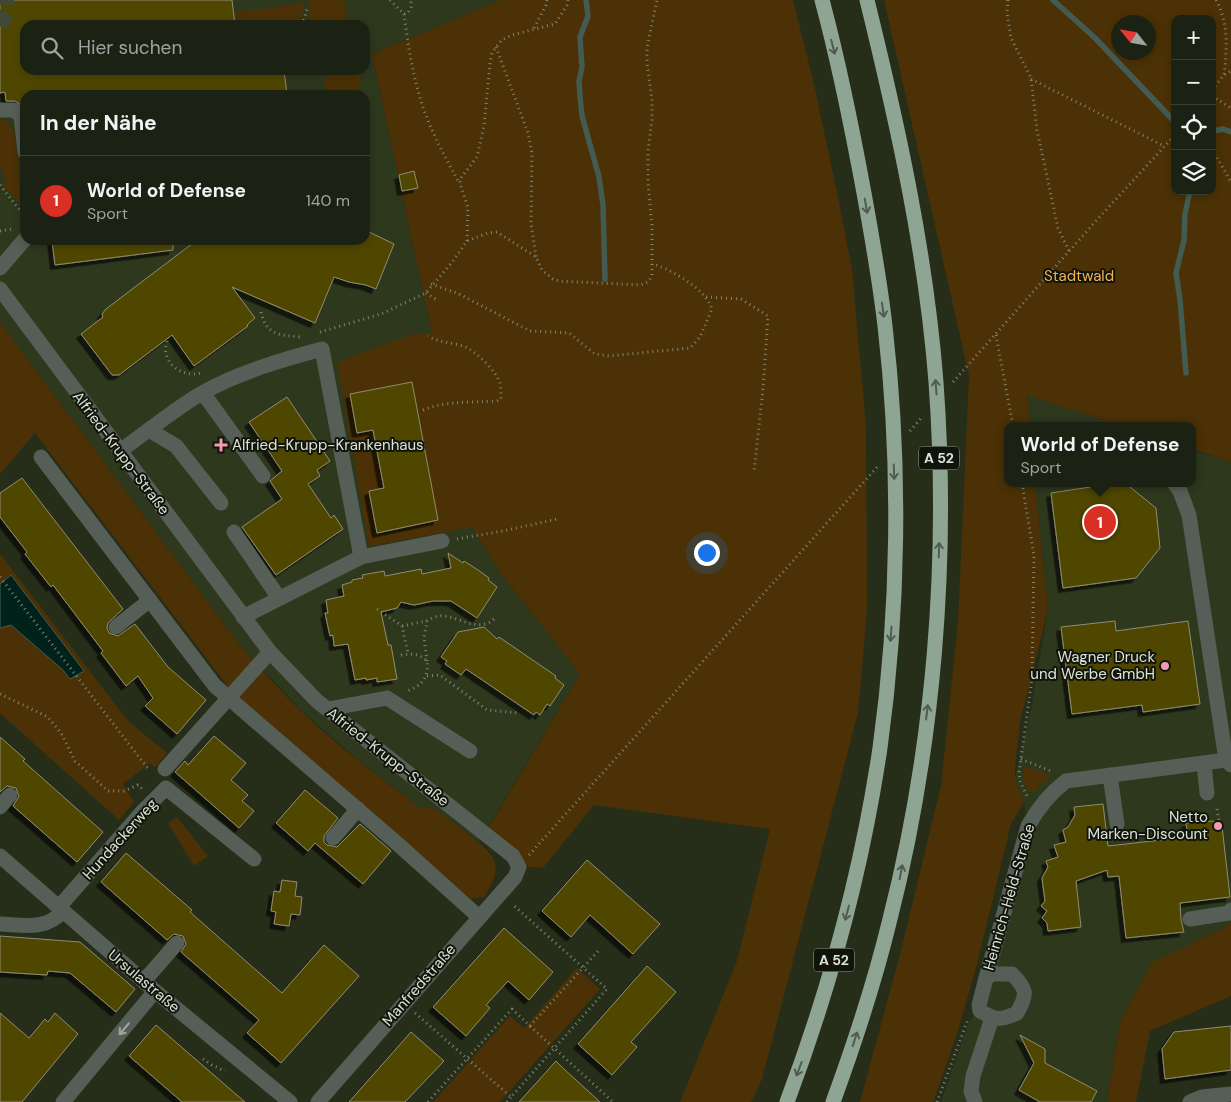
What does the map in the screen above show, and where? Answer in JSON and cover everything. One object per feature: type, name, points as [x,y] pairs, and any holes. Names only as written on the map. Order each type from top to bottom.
[{"type":"highway","name":"A 52","points":[[786,1102],[819,1012],[850,902],[880,749],[892,635],[894,442],[891,381],[885,326],[876,261],[854,137],[822,0]]},
{"type":"highway","name":"A 52","points":[[833,1102],[875,974],[890,920],[907,843],[919,776],[929,698],[934,649],[940,541],[939,436],[936,382],[925,282],[900,138],[867,0]]},
{"type":"street","points":[[0,110],[14,110],[20,115]]},
{"type":"street","points":[[0,268],[20,244]]},
{"type":"street","name":"Alfried-Krupp-Straße","points":[[0,289],[270,652],[317,700],[513,856],[519,867]]},
{"type":"street","points":[[120,450],[179,407],[231,378],[263,366],[322,349],[361,557]]},
{"type":"street","points":[[203,393],[263,476]]},
{"type":"street","points":[[149,430],[176,446],[222,503]]},
{"type":"street","points":[[41,456],[215,686],[358,809],[479,917]]},
{"type":"street","points":[[1066,781],[1228,762],[1190,515],[1177,487]]},
{"type":"street","points":[[234,532],[279,598]]},
{"type":"street","points":[[243,617],[361,557],[442,542]]},
{"type":"street","points":[[116,627],[150,600]]},
{"type":"street","points":[[158,772],[270,652]]},
{"type":"street","points":[[328,709],[387,698],[470,751]]},
{"type":"street","points":[[1204,764],[1207,793]]},
{"type":"street","points":[[1110,775],[1117,824]]},
{"type":"street","name":"Heinrich-Held-Straße","points":[[979,1005],[1028,826],[1044,801],[1066,781]]},
{"type":"street","name":"Hundackerweg","points":[[0,924],[29,926],[46,924],[56,920],[61,909],[142,811],[166,788],[254,859]]},
{"type":"street","points":[[333,838],[358,809]]},
{"type":"street","name":"Ursulastraße","points":[[0,856],[150,986],[290,1102]]},
{"type":"street","name":"Manfredstraße","points":[[318,1102],[515,877],[519,867]]},
{"type":"street","points":[[1190,919],[1229,913],[1231,910]]},
{"type":"street","points":[[63,1102],[150,986],[177,943]]},
{"type":"street","name":"Heinrich-Held-Straße","points":[[986,978],[992,974],[1012,974],[1023,985],[1025,994],[1016,1013],[1001,1019],[992,1018]]},
{"type":"street","points":[[976,1102],[971,1091],[973,1076],[992,1018],[980,1011],[979,1005]]},
{"type":"street","points":[[1190,1102],[1202,1097],[1231,1094]]},
{"type":"path","points":[[312,334],[380,314],[426,293],[431,284],[453,261],[467,241],[468,208],[460,183],[433,133],[419,92],[409,53],[404,14],[390,0]]},
{"type":"path","points":[[404,14],[408,13],[411,7],[410,0]]},
{"type":"path","points":[[534,29],[547,0]]},
{"type":"path","points":[[460,183],[460,179],[477,157],[484,126],[492,53],[502,40],[555,24],[567,5],[568,0]]},
{"type":"path","points":[[496,47],[528,133],[532,153],[531,223],[536,258],[542,270],[546,275],[559,281],[640,285],[648,282],[652,276],[652,228],[648,182],[648,151],[652,120],[652,100],[647,47],[657,0]]},
{"type":"path","points":[[1008,0],[1007,13],[1011,38],[1031,78],[1037,130],[1058,228],[1069,251]]},
{"type":"path","points":[[1216,0],[1226,25],[1224,75]]},
{"type":"path","points":[[304,20],[308,6]]},
{"type":"path","points":[[1216,85],[1224,75],[1231,71]]},
{"type":"path","points":[[1031,78],[1164,146]]},
{"type":"path","points":[[1216,99],[1231,108]]},
{"type":"path","points":[[987,344],[1171,139]]},
{"type":"path","points":[[1213,150],[1231,182]]},
{"type":"path","points":[[0,185],[20,211]]},
{"type":"path","points":[[0,231],[6,230]]},
{"type":"path","points":[[467,241],[488,233],[497,232],[536,258]]},
{"type":"path","points":[[431,284],[459,294],[530,330],[569,333],[595,354],[610,356],[690,348],[700,338],[712,308],[706,297],[693,286],[659,265],[652,264]]},
{"type":"path","points":[[426,293],[437,300]]},
{"type":"path","points":[[706,297],[741,299],[768,316],[763,389],[754,470]]},
{"type":"path","points":[[261,312],[263,323],[271,331],[282,335],[303,337],[287,342]]},
{"type":"path","points":[[996,334],[1011,422]]},
{"type":"path","points":[[423,410],[439,404],[460,401],[497,401],[501,399],[500,382],[478,355],[466,347],[436,341],[428,336]]},
{"type":"path","points":[[167,341],[165,352],[176,369],[183,373],[196,375],[208,372]]},
{"type":"path","points":[[1023,487],[1034,556],[1032,678],[1021,759],[1020,781],[1028,797]]},
{"type":"path","points":[[442,542],[557,519]]},
{"type":"path","points":[[519,867],[814,538]]},
{"type":"path","points":[[0,578],[81,682],[158,772]]},
{"type":"path","points":[[377,609],[402,626],[408,654]]},
{"type":"path","points":[[402,626],[427,621],[437,616],[444,616],[469,624],[485,624],[494,619]]},
{"type":"path","points":[[387,698],[412,689],[421,684],[427,676],[424,638],[427,621]]},
{"type":"path","points":[[401,655],[420,655],[427,661]]},
{"type":"path","points":[[427,676],[440,675],[487,710],[519,714]]},
{"type":"path","points":[[0,694],[48,717],[61,733],[75,762],[108,791],[124,791],[138,786],[156,799]]},
{"type":"path","points":[[1021,759],[1054,773],[1066,781]]},
{"type":"path","points":[[1217,809],[1218,826]]},
{"type":"path","points":[[507,1102],[607,989],[508,901]]},
{"type":"path","points":[[530,1026],[600,949]]},
{"type":"path","points":[[404,1002],[511,1097]]},
{"type":"path","points":[[937,1102],[966,1022],[979,1005]]},
{"type":"path","points":[[428,1102],[512,1008],[613,1102]]},
{"type":"path","points":[[199,1064],[204,1058],[212,1065],[225,1071],[230,1070]]},
{"type":"shaded area","name":"Alfried-Krupp-Krankenhaus","points":[[0,0],[501,0],[372,54],[432,333],[415,333],[472,527],[499,571],[580,674],[479,842],[430,807],[423,809],[418,806],[358,760],[303,712],[238,643],[0,322]]},
{"type":"shaded area","points":[[1027,395],[1108,422],[1030,422]]},
{"type":"shaded area","points":[[1196,451],[1231,462],[1231,922],[1120,1023],[1107,1102],[941,1102],[969,1022],[982,1005],[1029,826],[1024,802],[1015,778],[1031,710],[1048,610],[1035,487],[1196,487]]},
{"type":"green space","points":[[308,0],[344,0],[346,20],[306,20],[310,3]]},
{"type":"green space","points":[[501,0],[793,0],[814,84],[852,269],[866,427],[867,610],[858,713],[762,1079],[751,1102],[680,1102],[737,961],[770,829],[594,805],[543,868],[520,866],[486,832],[580,674],[499,571],[472,527],[369,546],[337,362],[415,333],[432,333],[372,54]]},
{"type":"green space","name":"Stadtwald","points":[[884,0],[1231,0],[1231,462],[1196,450],[1196,422],[1109,422],[1027,395],[1030,422],[1004,422],[1004,487],[1035,487],[1048,610],[1020,722],[1015,778],[1024,802],[1011,824],[977,964],[958,1031],[933,1102],[860,1102],[900,954],[941,786],[958,623],[969,376]]},
{"type":"green space","points":[[305,3],[300,20],[234,20],[233,13]]},
{"type":"green space","points":[[325,75],[359,75],[361,82],[359,90],[326,90]]},
{"type":"green space","points":[[0,118],[6,120],[14,130],[20,182],[20,205],[3,185],[6,179],[0,166]]},
{"type":"green space","points":[[0,322],[238,643],[277,686],[315,724],[358,760],[418,806],[424,808],[431,807],[476,840],[491,854],[496,870],[492,884],[484,897],[471,899],[229,688],[35,433],[0,474]]},
{"type":"green space","points":[[0,554],[128,721],[167,753],[155,767],[150,763],[123,784],[134,802],[119,820],[0,713]]},
{"type":"green space","points":[[1029,767],[1050,776],[1030,793],[1025,784],[1023,774],[1024,768]]},
{"type":"green space","points":[[177,817],[208,856],[194,866],[168,823]]},
{"type":"green space","points":[[1231,922],[1231,996],[1150,1031],[1136,1102],[1107,1102],[1120,1023],[1151,963],[1224,928]]},
{"type":"green space","points":[[577,968],[600,989],[500,1102],[433,1102],[510,1016],[524,1028]]},
{"type":"water","points":[[11,575],[84,671],[70,679],[63,670],[11,625],[0,628],[0,584]]},
{"type":"building","points":[[0,0],[232,0],[234,20],[20,20],[20,75],[285,75],[286,90],[20,90],[20,104],[15,101],[6,101],[5,92],[0,93]]},
{"type":"building","points":[[414,171],[418,188],[402,191],[399,175]]},
{"type":"building","points":[[370,232],[394,244],[376,289],[334,277],[315,323],[232,287],[255,318],[248,326],[194,366],[172,335],[119,375],[112,375],[81,334],[103,317],[102,314],[190,245],[370,245]]},
{"type":"building","points":[[53,245],[173,245],[173,250],[55,265]]},
{"type":"building","points":[[412,382],[438,520],[377,533],[369,491],[384,488],[373,430],[357,433],[350,394]]},
{"type":"building","points":[[287,397],[330,461],[317,470],[320,476],[308,484],[331,518],[334,515],[343,529],[276,575],[242,527],[282,499],[270,481],[282,471],[249,422]]},
{"type":"building","points":[[22,478],[123,609],[108,623],[109,633],[118,636],[135,624],[168,667],[206,700],[177,734],[145,706],[153,698],[138,676],[126,686],[101,653],[103,651],[53,585],[51,587],[25,554],[27,552],[0,517],[0,493]]},
{"type":"building","points":[[1090,487],[1130,487],[1156,508],[1160,548],[1136,578],[1063,588],[1051,493]]},
{"type":"building","points":[[448,553],[478,570],[497,587],[477,618],[451,601],[433,601],[414,605],[401,602],[397,608],[381,612],[388,645],[391,645],[397,679],[377,682],[377,678],[355,680],[348,644],[334,646],[333,635],[330,636],[325,613],[328,613],[326,600],[344,596],[342,585],[352,582],[352,580],[363,578],[362,575],[384,571],[385,576],[421,569],[422,574],[451,568]]},
{"type":"building","points":[[1115,621],[1116,631],[1188,621],[1200,704],[1143,712],[1142,705],[1072,714],[1061,627]]},
{"type":"building","points":[[484,627],[497,639],[499,637],[556,676],[555,678],[564,685],[550,706],[547,704],[540,715],[536,712],[534,715],[466,669],[461,675],[445,664],[447,661],[441,657],[458,632]]},
{"type":"building","points":[[214,736],[246,763],[231,780],[248,795],[242,801],[254,811],[239,828],[175,772],[185,761],[188,765]]},
{"type":"building","points":[[0,737],[25,759],[23,761],[103,832],[77,862],[13,806],[19,796],[16,788],[7,786],[0,792]]},
{"type":"building","points":[[305,790],[338,818],[324,836],[324,842],[327,845],[337,847],[360,824],[391,851],[363,884],[315,843],[308,851],[276,823]]},
{"type":"building","points":[[1103,804],[1108,846],[1188,837],[1186,823],[1214,821],[1215,827],[1222,826],[1230,897],[1180,903],[1184,932],[1126,938],[1119,876],[1108,877],[1107,870],[1076,881],[1081,927],[1048,931],[1047,923],[1042,918],[1047,911],[1041,906],[1045,901],[1042,878],[1048,867],[1046,861],[1058,857],[1054,845],[1066,842],[1063,830],[1068,827],[1075,815],[1074,807]]},
{"type":"building","points":[[126,853],[192,910],[190,912],[282,993],[324,945],[359,976],[281,1063],[247,1033],[259,1020],[181,952],[186,944],[183,936],[174,934],[167,940],[101,882]]},
{"type":"building","points":[[587,860],[660,924],[633,954],[590,915],[571,937],[542,911]]},
{"type":"building","points":[[282,880],[297,882],[295,896],[302,897],[300,915],[291,914],[289,926],[274,924],[276,912],[271,911],[274,891],[280,892]]},
{"type":"building","points":[[504,928],[553,972],[529,1000],[508,981],[486,1005],[490,1008],[466,1036],[433,1007]]},
{"type":"building","points":[[0,936],[80,942],[135,989],[116,1012],[70,973],[48,971],[47,975],[0,972]]},
{"type":"building","points":[[647,966],[676,992],[631,1042],[637,1047],[612,1075],[578,1044]]},
{"type":"building","points":[[0,1013],[29,1038],[45,1019],[48,1022],[55,1013],[78,1034],[22,1102],[0,1102]]},
{"type":"building","points":[[156,1025],[245,1102],[182,1102],[129,1056]]},
{"type":"building","points":[[1231,1026],[1231,1070],[1165,1079],[1162,1049],[1174,1032]]},
{"type":"building","points":[[411,1032],[444,1061],[405,1102],[349,1102]]},
{"type":"building","points":[[1020,1035],[1045,1049],[1045,1063],[1097,1091],[1091,1102],[1040,1102],[1019,1090],[1034,1063]]},
{"type":"building","points":[[556,1061],[564,1069],[600,1102],[519,1102]]},
{"type":"waterway","points":[[586,0],[588,16],[580,37],[582,67],[579,81],[580,96],[582,116],[599,177],[603,205],[605,279]]},
{"type":"waterway","points":[[1053,0],[1095,38],[1171,118]]},
{"type":"waterway","points":[[1216,130],[1223,129],[1231,132]]},
{"type":"waterway","points":[[1186,373],[1176,273],[1184,240],[1185,214],[1189,195]]},
{"type":"tunnel","points":[[0,26],[7,12],[7,0]]},
{"type":"place","name":"Alfried-Krupp-Krankenhaus","points":[[221,445]]},
{"type":"place","name":"World of Defense","points":[[1100,522]]},
{"type":"place","name":"Wagner Druck und Werbe GmbH","points":[[1165,666]]},
{"type":"place","name":"Netto Marken-Discount","points":[[1218,826]]}]
